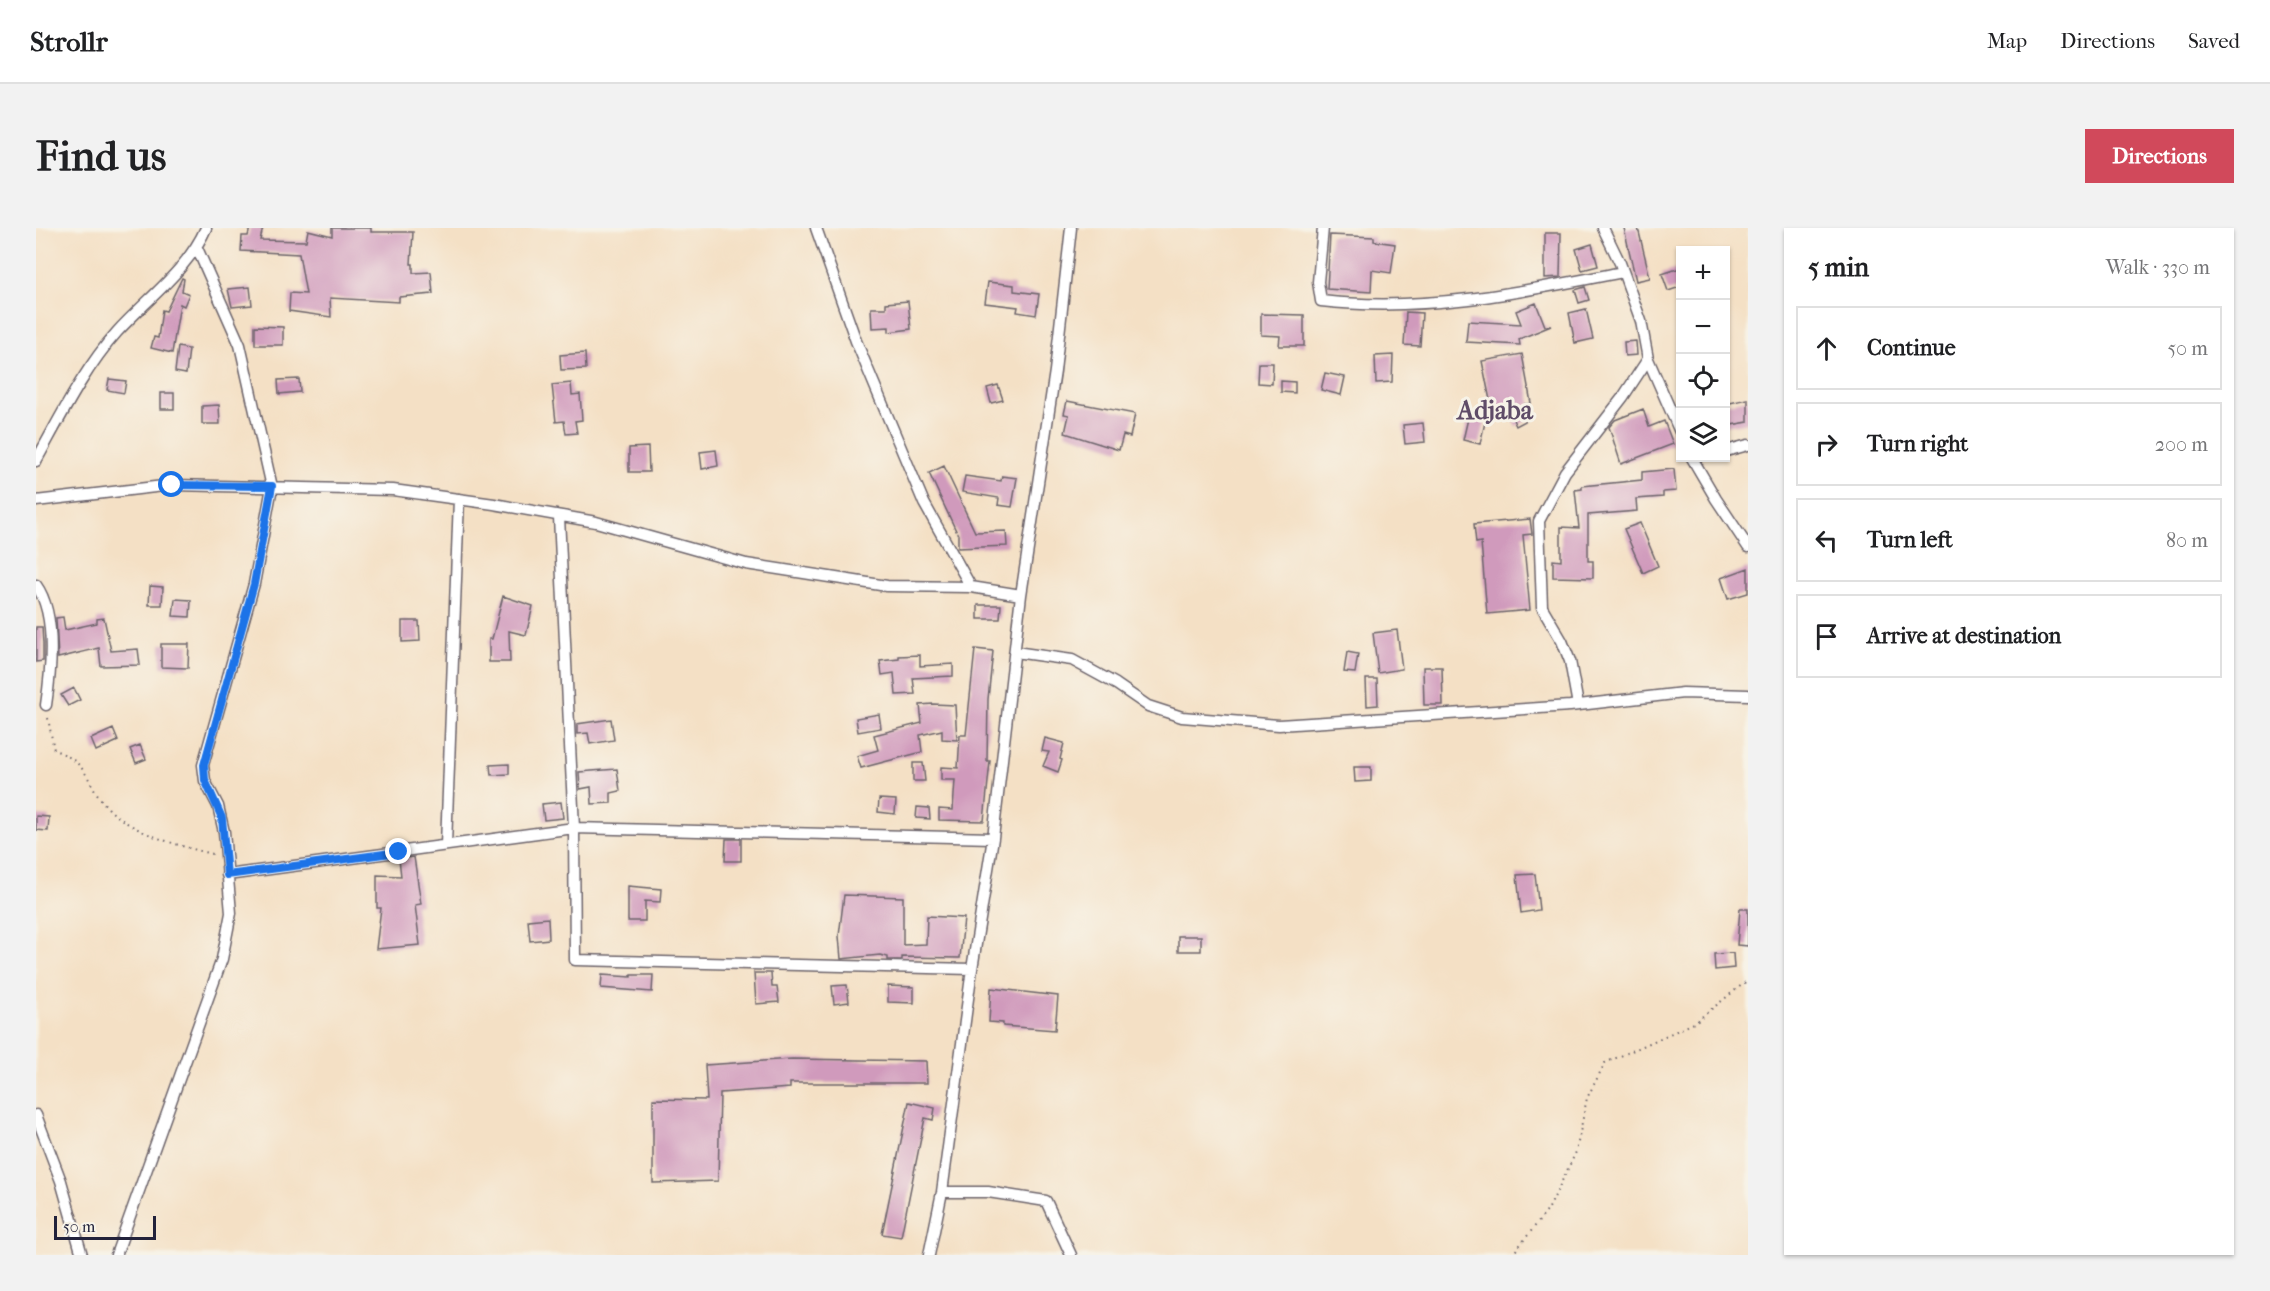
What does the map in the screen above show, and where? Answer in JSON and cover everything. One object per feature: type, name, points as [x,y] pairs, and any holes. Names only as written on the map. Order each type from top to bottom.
[{"type":"street","points":[[36,461],[63,411],[116,333],[182,267],[197,248],[206,228]]},
{"type":"street","points":[[816,228],[856,341],[924,502],[971,587]]},
{"type":"street","points":[[929,1255],[942,1192],[972,969],[993,838],[1021,595],[1055,371],[1071,228]]},
{"type":"street","points":[[1323,228],[1318,282],[1321,301],[1356,305],[1455,302],[1623,272]]},
{"type":"street","points":[[1603,228],[1623,272],[1641,321],[1648,359],[1676,423]]},
{"type":"street","points":[[116,1255],[222,959],[231,913],[222,818],[205,780],[204,765],[254,584],[272,486],[240,345],[197,248]]},
{"type":"street","points":[[1578,705],[1570,661],[1562,641],[1542,607],[1539,521],[1565,472],[1623,397],[1648,359]]},
{"type":"street","points":[[1730,449],[1748,445]]},
{"type":"street","points":[[1695,462],[1716,499],[1748,547]]},
{"type":"street","points":[[36,501],[172,485],[393,490],[596,522],[746,564],[887,586],[971,587],[1021,595]]},
{"type":"street","points":[[446,845],[459,499]]},
{"type":"street","points":[[559,517],[574,828],[575,960],[972,969]]},
{"type":"street","points":[[36,585],[42,593],[50,635],[52,667],[45,705]]},
{"type":"street","points":[[1015,652],[1072,660],[1116,684],[1148,706],[1182,717],[1279,725],[1578,705],[1683,693],[1748,695]]},
{"type":"street","points":[[227,875],[574,828],[993,838]]},
{"type":"street","points":[[36,1114],[61,1181],[82,1255]]},
{"type":"street","points":[[942,1192],[988,1192],[1046,1201],[1071,1255]]},
{"type":"path","points":[[45,705],[54,750],[71,756],[81,764],[109,809],[142,831],[185,847],[225,856]]},
{"type":"path","points":[[1512,1255],[1548,1210],[1576,1152],[1587,1098],[1605,1063],[1694,1023],[1748,980]]},
{"type":"building","points":[[250,228],[263,228],[260,240],[306,241],[308,230],[332,236],[332,228],[371,228],[371,232],[413,232],[411,264],[413,264],[413,273],[431,272],[433,294],[399,297],[399,302],[330,298],[331,317],[289,311],[290,293],[306,294],[299,254],[241,251],[242,236],[248,236]]},
{"type":"building","points":[[1624,228],[1638,228],[1650,278],[1636,281]]},
{"type":"building","points":[[1545,233],[1561,233],[1560,277],[1545,278]]},
{"type":"building","points":[[1330,235],[1374,237],[1374,241],[1395,244],[1391,273],[1372,270],[1371,292],[1327,289]]},
{"type":"building","points":[[1592,244],[1598,266],[1582,270],[1576,249]]},
{"type":"building","points":[[1676,269],[1676,288],[1668,291],[1662,274]]},
{"type":"building","points":[[182,278],[184,279],[182,291],[189,294],[184,306],[180,304],[172,353],[151,348],[154,337],[158,338],[162,310],[166,311]]},
{"type":"building","points":[[988,282],[1014,285],[1014,291],[1039,294],[1036,315],[1017,312],[1018,307],[985,303]]},
{"type":"building","points":[[250,287],[252,305],[232,307],[228,289]]},
{"type":"building","points":[[1585,287],[1589,300],[1579,303],[1575,290]]},
{"type":"building","points":[[908,301],[911,329],[889,332],[889,327],[872,328],[871,308],[886,308],[886,303]]},
{"type":"building","points":[[1536,303],[1545,326],[1551,326],[1519,339],[1520,345],[1466,342],[1468,321],[1521,324],[1516,311]]},
{"type":"building","points":[[1586,309],[1593,339],[1575,343],[1569,313]]},
{"type":"building","points":[[1406,312],[1422,313],[1420,346],[1404,345]]},
{"type":"building","points":[[1261,314],[1304,315],[1304,346],[1279,346],[1280,336],[1261,335]]},
{"type":"building","points":[[255,326],[283,327],[283,345],[255,345]]},
{"type":"building","points":[[1636,341],[1637,355],[1625,356],[1624,342]]},
{"type":"building","points":[[178,347],[189,349],[186,374],[175,372]]},
{"type":"building","points":[[585,353],[586,369],[561,370],[560,355]]},
{"type":"building","points":[[1522,354],[1531,403],[1525,404],[1531,418],[1516,426],[1507,407],[1492,410],[1482,361]]},
{"type":"building","points":[[1393,355],[1392,382],[1376,383],[1375,356]]},
{"type":"building","points":[[1259,363],[1273,363],[1272,384],[1258,383]]},
{"type":"building","points":[[1325,373],[1345,377],[1341,395],[1321,390]]},
{"type":"building","points":[[109,379],[126,381],[124,393],[107,390]]},
{"type":"building","points":[[299,379],[300,392],[279,394],[278,380]]},
{"type":"building","points":[[1281,381],[1295,382],[1295,393],[1281,392]]},
{"type":"building","points":[[571,383],[572,395],[580,394],[582,420],[575,421],[577,433],[566,434],[564,421],[556,422],[552,385]]},
{"type":"building","points":[[998,385],[1003,400],[991,403],[987,388]]},
{"type":"building","points":[[161,393],[174,393],[174,409],[161,409]]},
{"type":"building","points":[[1748,399],[1748,422],[1730,425],[1730,403]]},
{"type":"building","points":[[1067,401],[1135,414],[1130,437],[1123,435],[1119,450],[1065,433],[1069,415],[1064,414]]},
{"type":"building","points":[[219,405],[220,424],[202,424],[202,406]]},
{"type":"building","points":[[1643,409],[1649,427],[1664,421],[1673,444],[1621,464],[1609,427],[1615,420]]},
{"type":"building","points":[[1469,414],[1486,418],[1480,444],[1463,440]]},
{"type":"building","points":[[1423,423],[1425,442],[1405,444],[1403,425]]},
{"type":"building","points":[[648,447],[649,472],[629,472],[629,448]]},
{"type":"building","points":[[716,450],[718,466],[702,469],[700,452]]},
{"type":"building","points":[[944,466],[975,532],[1006,531],[1007,546],[958,548],[958,535],[929,473]]},
{"type":"building","points":[[1674,469],[1676,491],[1663,492],[1663,497],[1636,499],[1637,511],[1588,515],[1588,561],[1593,561],[1593,578],[1553,577],[1553,560],[1561,561],[1561,527],[1579,528],[1575,490],[1582,489],[1582,486],[1642,480],[1642,472]]},
{"type":"building","points":[[965,476],[1001,481],[1002,476],[1017,478],[1012,507],[998,505],[999,498],[962,492]]},
{"type":"building","points":[[1530,519],[1532,534],[1523,535],[1530,610],[1487,614],[1481,542],[1476,543],[1474,524]]},
{"type":"building","points":[[1640,523],[1658,566],[1643,573],[1624,529]]},
{"type":"building","points":[[1748,568],[1748,593],[1728,599],[1721,578]]},
{"type":"building","points":[[150,586],[163,587],[162,605],[149,605]]},
{"type":"building","points":[[503,596],[533,606],[526,635],[509,631],[510,662],[489,662],[489,639],[492,639]]},
{"type":"building","points":[[175,599],[191,600],[190,617],[173,616]]},
{"type":"building","points":[[978,605],[1001,605],[1000,619],[978,619]]},
{"type":"building","points":[[63,617],[65,630],[97,623],[97,619],[104,618],[111,651],[138,649],[140,665],[101,666],[99,648],[58,658],[56,618]]},
{"type":"building","points":[[402,621],[419,621],[420,641],[402,642]]},
{"type":"building","points":[[36,627],[42,627],[43,661],[36,662]]},
{"type":"building","points":[[1397,630],[1402,669],[1378,673],[1373,633]]},
{"type":"building","points":[[161,644],[189,644],[188,668],[161,667]]},
{"type":"building","points":[[975,649],[993,651],[988,699],[987,761],[990,761],[984,821],[939,820],[939,809],[953,810],[955,780],[941,780],[941,767],[958,768],[960,735],[966,735]]},
{"type":"building","points":[[1347,652],[1358,654],[1355,673],[1344,672]]},
{"type":"building","points":[[920,655],[920,666],[953,664],[953,676],[913,678],[915,694],[896,695],[894,673],[882,675],[880,661],[899,659],[899,656]]},
{"type":"building","points":[[1423,667],[1442,667],[1443,705],[1424,705]]},
{"type":"building","points":[[1366,679],[1377,679],[1378,705],[1367,706]]},
{"type":"building","points":[[74,688],[80,700],[68,706],[61,695]]},
{"type":"building","points":[[920,705],[955,705],[957,740],[942,739],[942,730],[920,735],[922,752],[861,768],[857,756],[878,750],[874,735],[922,723]]},
{"type":"building","points":[[879,714],[881,728],[858,732],[856,718]]},
{"type":"building","points":[[611,719],[614,740],[590,744],[588,733],[577,734],[577,724]]},
{"type":"building","points":[[113,729],[118,741],[96,751],[91,739]]},
{"type":"building","points":[[1045,738],[1064,743],[1058,772],[1043,766],[1049,752],[1042,751]]},
{"type":"building","points":[[140,745],[146,759],[136,763],[130,749]]},
{"type":"building","points":[[913,763],[923,763],[925,781],[913,781]]},
{"type":"building","points":[[509,764],[509,774],[491,775],[490,765]]},
{"type":"building","points":[[1354,767],[1371,767],[1371,781],[1355,782]]},
{"type":"building","points":[[617,769],[620,791],[611,793],[611,803],[592,804],[591,787],[580,789],[579,772]]},
{"type":"building","points":[[879,799],[896,800],[895,814],[878,812]]},
{"type":"building","points":[[561,802],[563,818],[544,820],[542,804]]},
{"type":"building","points":[[917,807],[929,808],[930,819],[916,818]]},
{"type":"building","points":[[36,816],[49,817],[48,831],[36,830]]},
{"type":"building","points":[[726,839],[741,839],[741,861],[725,861]]},
{"type":"building","points":[[414,857],[421,904],[415,905],[420,945],[376,949],[381,908],[377,908],[377,875],[401,876],[399,859]]},
{"type":"building","points":[[1535,874],[1539,910],[1521,913],[1517,875]]},
{"type":"building","points":[[628,886],[661,889],[660,902],[645,901],[645,921],[628,921]]},
{"type":"building","points":[[844,895],[903,897],[903,945],[926,944],[927,916],[964,918],[960,958],[902,957],[902,960],[888,960],[888,957],[880,955],[841,959],[839,936]]},
{"type":"building","points":[[1740,909],[1748,909],[1748,946],[1737,945]]},
{"type":"building","points":[[548,918],[549,939],[530,941],[528,920]]},
{"type":"building","points":[[1178,936],[1201,936],[1201,951],[1178,951]]},
{"type":"building","points":[[1733,953],[1734,968],[1715,970],[1714,954]]},
{"type":"building","points":[[754,973],[771,973],[772,987],[777,987],[779,1002],[756,1004]]},
{"type":"building","points":[[602,975],[631,977],[631,975],[653,975],[652,992],[601,988]]},
{"type":"building","points":[[847,985],[849,1002],[834,1004],[832,986]]},
{"type":"building","points":[[888,986],[914,987],[914,1003],[888,1002]]},
{"type":"building","points":[[991,988],[1058,996],[1055,1030],[1003,1026],[1003,1023],[989,1022]]},
{"type":"building","points":[[792,1059],[926,1061],[927,1083],[790,1083],[790,1088],[720,1093],[718,1181],[653,1183],[653,1099],[707,1100],[705,1065]]},
{"type":"building","points":[[909,1102],[935,1108],[933,1120],[925,1118],[901,1237],[882,1234]]},
{"type":"district","name":"Adjaba","points":[[1495,410]]},
{"type":"route","points":[[172,485],[272,486],[254,584],[214,719],[204,765],[205,780],[222,818],[227,875],[399,852]]}]
